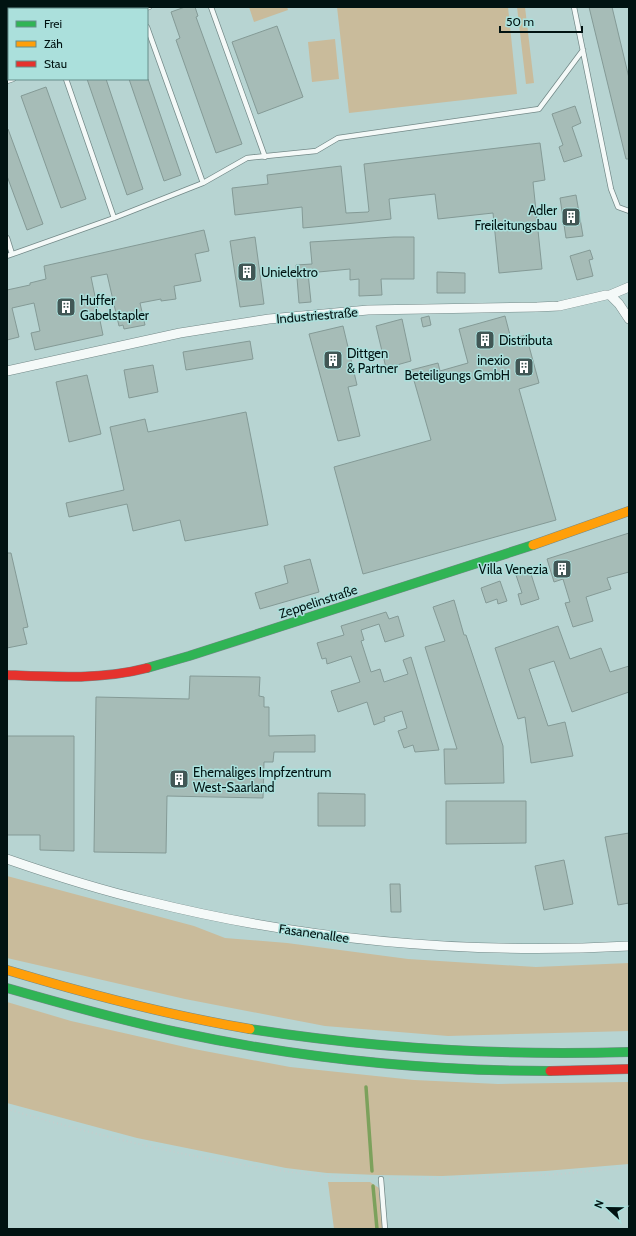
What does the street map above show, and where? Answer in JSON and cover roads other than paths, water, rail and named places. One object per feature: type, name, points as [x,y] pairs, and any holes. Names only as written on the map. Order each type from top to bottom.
[{"type":"main road","name":"Zeppelinstraße","points":[[7,675],[65,678],[105,675],[142,668],[190,656],[537,544],[629,511]]},
{"type":"main road","points":[[7,970],[72,990],[174,1015],[244,1028],[354,1044],[416,1050],[524,1055],[574,1055],[629,1052]]},
{"type":"main road","points":[[7,988],[67,1006],[176,1032],[238,1044],[350,1060],[466,1069],[537,1071],[629,1069]]},
{"type":"street","name":"Industriestraße","points":[[7,372],[180,334],[269,319],[368,310],[537,308],[559,306],[610,295],[629,287]]},
{"type":"street","points":[[610,295],[619,304],[629,319]]},
{"type":"street","name":"Fasanenallee","points":[[7,859],[98,888],[147,901],[216,917],[322,934],[414,944],[478,948],[568,949],[629,946]]},
{"type":"lane","points":[[211,7],[264,157]]},
{"type":"lane","points":[[574,7],[611,189],[618,207],[629,211]]},
{"type":"lane","points":[[148,32],[203,183]]},
{"type":"lane","points":[[7,238],[10,255],[114,218],[203,183],[247,158],[316,151],[338,138],[539,109],[583,50]]},
{"type":"lane","points":[[66,80],[114,218]]},
{"type":"lane","points":[[381,1179],[385,1229]]},
{"type":"waterway","points":[[366,1087],[372,1171]]},
{"type":"waterway","points":[[373,1186],[377,1229]]},
{"type":"place","name":"Adler Freileitungsbau","points":[[571,217]]},
{"type":"place","name":"Unielektro","points":[[247,272]]},
{"type":"place","name":"Huffer Gabelstapler","points":[[66,307]]},
{"type":"place","name":"Distributa","points":[[485,340]]},
{"type":"place","name":"Dittgen & Partner","points":[[333,360]]},
{"type":"place","name":"inexio Beteiligungs GmbH","points":[[524,367]]},
{"type":"place","name":"Villa Venezia","points":[[562,569]]},
{"type":"place","name":"Ehemaliges Impfzentrum West-Saarland","points":[[179,779]]}]
